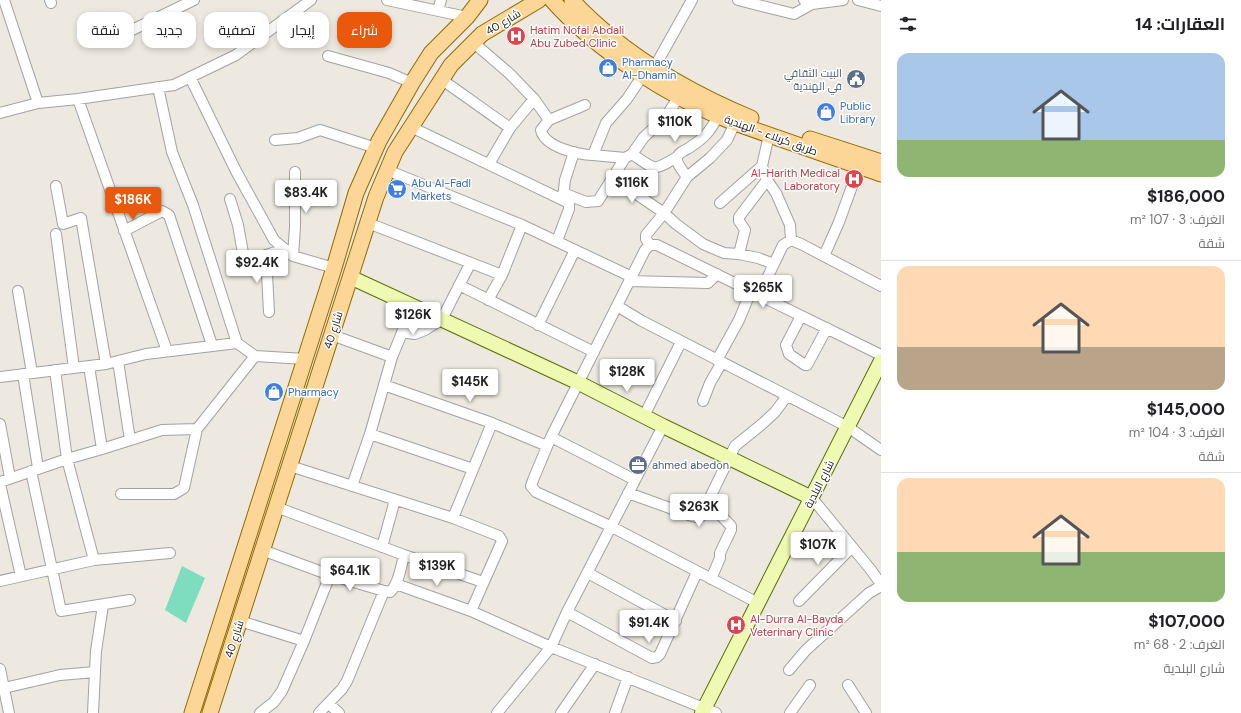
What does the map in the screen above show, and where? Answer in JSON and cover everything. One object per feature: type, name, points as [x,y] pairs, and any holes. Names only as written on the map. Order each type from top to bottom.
[{"type":"main road","name":"شارع 40","points":[[192,713],[334,268],[356,193],[376,148],[412,83],[431,53],[467,17],[480,0]]},
{"type":"main road","name":"شارع 40","points":[[210,713],[376,197],[395,152],[451,65],[482,34],[539,0]]},
{"type":"main road","name":"طريق كربلاء - الهندية","points":[[552,0],[580,19],[610,52],[648,72],[679,96],[735,123],[881,174]]},
{"type":"main road","points":[[572,0],[580,19]]},
{"type":"main road","points":[[431,53],[451,65]]},
{"type":"main road","points":[[648,72],[683,86],[715,103],[762,123],[881,162]]},
{"type":"main road","points":[[213,646],[230,651]]},
{"type":"main road","points":[[200,686],[217,691]]},
{"type":"street","points":[[4,0],[38,103]]},
{"type":"street","points":[[134,29],[194,0]]},
{"type":"street","points":[[0,113],[38,103],[78,99],[174,85],[236,55],[311,0]]},
{"type":"street","points":[[387,0],[467,17]]},
{"type":"street","points":[[438,10],[441,0]]},
{"type":"street","points":[[593,155],[606,123],[648,72],[692,0]]},
{"type":"street","points":[[738,0],[794,14],[808,2],[843,0]]},
{"type":"street","points":[[858,0],[881,6]]},
{"type":"street","points":[[474,43],[510,74],[534,99],[549,120]]},
{"type":"street","points":[[328,56],[389,73],[412,83]]},
{"type":"street","points":[[190,77],[236,171],[274,240],[289,252],[334,268]]},
{"type":"street","points":[[441,79],[510,128]]},
{"type":"street","points":[[158,87],[172,152],[193,205],[237,343],[254,356],[305,359]]},
{"type":"street","points":[[411,127],[534,187],[563,197],[586,202],[598,201],[629,156],[644,137],[666,117],[679,96]]},
{"type":"street","points":[[78,99],[167,351]]},
{"type":"street","points":[[489,164],[510,128],[534,99]]},
{"type":"street","points":[[585,105],[549,120],[541,130],[544,136],[553,144],[583,155],[629,156],[653,168],[659,168],[698,142],[711,130],[718,116]]},
{"type":"street","points":[[650,245],[646,239],[646,234],[664,213],[687,177],[710,158],[727,140],[735,123]]},
{"type":"street","points":[[275,140],[298,138],[320,130],[376,148]]},
{"type":"street","points":[[769,135],[762,166],[766,180],[776,193],[790,225],[791,240]]},
{"type":"street","points":[[563,197],[565,180],[574,152]]},
{"type":"street","points":[[677,157],[677,162],[687,177]]},
{"type":"street","points":[[720,203],[762,166]]},
{"type":"street","points":[[824,256],[839,222],[859,167]]},
{"type":"street","points":[[388,170],[522,225],[575,250],[630,279],[708,283],[717,274]]},
{"type":"street","points":[[289,252],[295,227],[295,172]]},
{"type":"street","points":[[613,178],[664,213],[703,244],[724,253],[758,258],[774,264]]},
{"type":"street","points":[[739,254],[745,230],[739,221],[739,217],[766,180]]},
{"type":"street","points":[[56,186],[63,224],[81,218],[106,364]]},
{"type":"street","points":[[556,241],[570,209],[569,203],[563,197]]},
{"type":"street","points":[[230,199],[238,224],[243,253],[251,260],[266,255],[289,252]]},
{"type":"street","points":[[124,231],[162,211],[169,215],[212,345]]},
{"type":"street","points":[[368,223],[470,264],[502,275]]},
{"type":"street","points":[[488,300],[502,275],[522,225]]},
{"type":"street","points":[[56,234],[74,368]]},
{"type":"street","points":[[791,240],[881,286]]},
{"type":"street","points":[[703,401],[739,320],[774,264],[783,245],[791,240]]},
{"type":"street","points":[[758,603],[610,526],[536,492],[531,486],[549,442],[630,279],[645,250],[650,245],[657,245],[881,355]]},
{"type":"street","points":[[538,325],[575,250]]},
{"type":"street","points":[[266,255],[269,312]]},
{"type":"street","points":[[402,332],[415,334],[425,330],[442,319],[470,264]]},
{"type":"street","points":[[350,277],[579,383],[663,426],[812,498],[881,585],[869,593],[812,645],[789,670]]},
{"type":"street","points":[[459,285],[594,352]]},
{"type":"street","points":[[18,291],[28,373],[34,470],[61,611],[130,600]]},
{"type":"street","points":[[352,486],[370,434],[392,357],[413,306]]},
{"type":"street","points":[[617,306],[681,342],[848,427],[881,450]]},
{"type":"street","points":[[802,316],[786,345],[789,354],[805,365],[807,365],[827,328]]},
{"type":"street","points":[[332,335],[392,357]]},
{"type":"street","points":[[644,416],[681,342]]},
{"type":"street","points":[[0,376],[106,364],[146,354],[237,343]]},
{"type":"street","points":[[121,494],[174,494],[184,488],[197,429],[254,356]]},
{"type":"street","points":[[118,361],[130,440]]},
{"type":"street","name":"شارع البلدية","points":[[708,711],[758,603],[881,361]]},
{"type":"street","points":[[89,366],[102,449]]},
{"type":"street","points":[[55,370],[67,459],[94,560]]},
{"type":"street","points":[[384,385],[549,442],[635,480]]},
{"type":"street","points":[[628,492],[697,517],[701,516],[735,446],[775,412],[787,396]]},
{"type":"street","points":[[453,518],[492,423]]},
{"type":"street","points":[[0,424],[10,478]]},
{"type":"street","points":[[497,713],[551,647],[566,612],[588,573],[610,526],[663,426]]},
{"type":"street","points":[[21,576],[0,483],[10,478],[67,459],[162,430],[197,429]]},
{"type":"street","points":[[370,434],[473,469]]},
{"type":"street","points":[[290,466],[453,518],[499,536],[502,541],[471,611]]},
{"type":"street","points":[[382,547],[395,500]]},
{"type":"street","points":[[708,502],[731,526],[731,530],[720,553],[720,558],[711,579]]},
{"type":"street","points":[[276,507],[404,555],[483,582]]},
{"type":"street","points":[[798,601],[852,547]]},
{"type":"street","points":[[262,550],[330,575],[390,592],[396,584],[404,555]]},
{"type":"street","points":[[0,581],[94,560],[170,553]]},
{"type":"street","points":[[566,612],[652,658],[657,657],[660,654],[676,621],[697,572]]},
{"type":"street","points":[[588,573],[676,621]]},
{"type":"street","points":[[260,713],[274,702],[282,691],[304,641],[330,575]]},
{"type":"street","points":[[396,584],[471,611],[551,647],[628,677],[708,711]]},
{"type":"street","points":[[319,713],[329,704],[347,681],[384,591]]},
{"type":"street","points":[[93,713],[96,651],[103,605]]},
{"type":"street","points":[[240,621],[304,641]]},
{"type":"street","points":[[561,713],[595,664]]},
{"type":"street","points":[[0,669],[9,713]]},
{"type":"street","points":[[4,688],[60,675],[95,672]]},
{"type":"street","points":[[615,713],[628,677]]},
{"type":"street","points":[[790,713],[810,685]]},
{"type":"street","points":[[848,685],[866,713]]},
{"type":"street","points":[[329,704],[339,713]]},
{"type":"green space","points":[[182,566],[205,578],[186,623],[165,610]]},
{"type":"place","name":"Hatim Nofal Abdali Abu Zubed Clinic","points":[[516,36]]},
{"type":"place","name":"Pharmacy Al-Dhamin","points":[[608,68]]},
{"type":"place","name":"البيت الثقافي في الهندية","points":[[856,79]]},
{"type":"place","name":"Public Library","points":[[826,112]]},
{"type":"place","name":"Al-Harith Medical Laboratory","points":[[854,179]]},
{"type":"place","name":"Abu Al-Fadl Markets","points":[[397,189]]},
{"type":"place","name":"Pharmacy","points":[[274,392]]},
{"type":"place","name":"ahmed abedon","points":[[638,465]]},
{"type":"place","name":"Al-Durra Al-Bayda Veterinary Clinic","points":[[736,625]]}]
